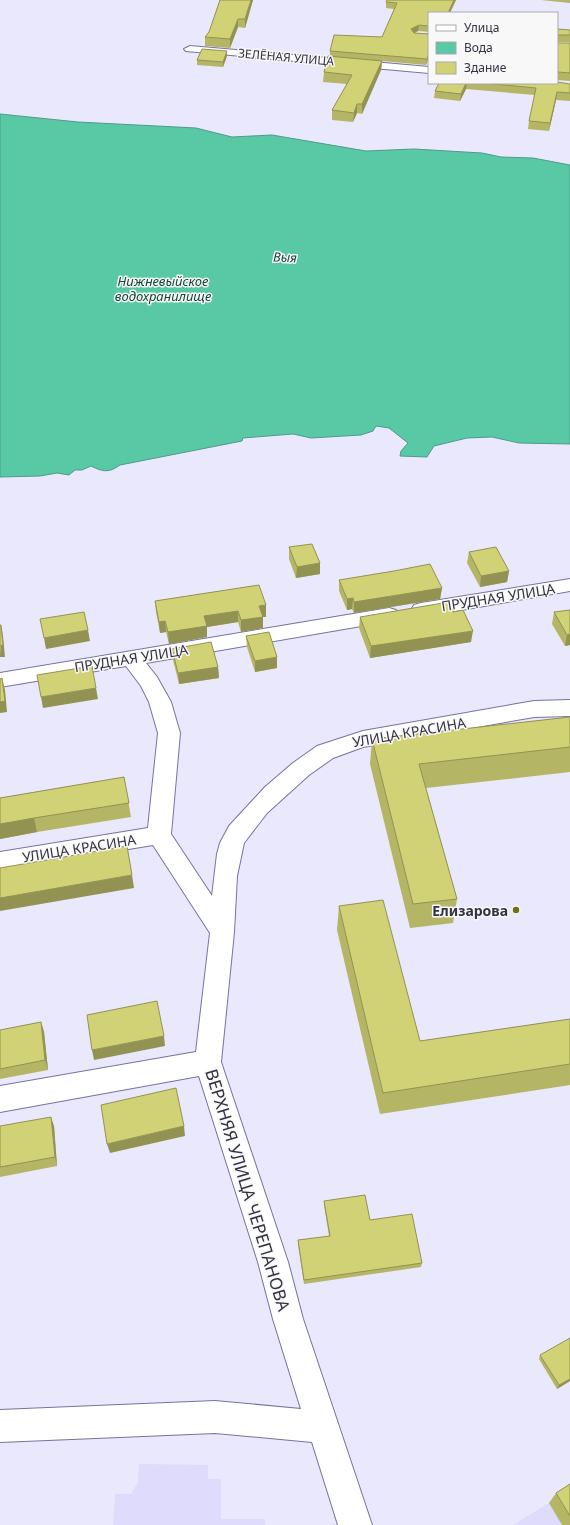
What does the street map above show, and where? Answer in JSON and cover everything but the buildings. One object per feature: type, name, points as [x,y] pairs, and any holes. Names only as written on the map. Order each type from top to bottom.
[{"type":"street","name":"ЗЕЛЁНАЯ УЛИЦА","points":[[190,49],[428,70]]},
{"type":"street","name":"ПРУДНАЯ УЛИЦА","points":[[0,680],[570,585]]},
{"type":"street","points":[[131,658],[150,682],[160,702],[169,733],[159,835],[222,932]]},
{"type":"street","name":"УЛИЦА КРАСИНА","points":[[222,932],[228,861],[232,843],[240,828],[253,812],[270,796],[309,763],[326,752],[342,745],[363,739],[534,709],[570,708]]},
{"type":"street","name":"УЛИЦА КРАСИНА","points":[[0,861],[159,835]]},
{"type":"street","name":"ВЕРХНЯЯ УЛИЦА ЧЕРЕПАНОВА","points":[[222,932],[208,1062],[273,1262],[288,1318],[355,1525]]},
{"type":"street","points":[[0,1099],[208,1062]]},
{"type":"street","points":[[0,1426],[215,1417],[324,1427]]},
{"type":"shaded area","points":[[139,1464],[208,1465],[208,1479],[221,1479],[221,1519],[265,1519],[265,1525],[113,1525],[115,1494],[131,1494],[138,1482]]},
{"type":"shaded area","points":[[570,1489],[570,1525],[513,1525],[549,1503]]},
{"type":"water","name":"Нижневыйское водохранилище","points":[[0,114],[78,122],[196,128],[232,137],[272,135],[366,151],[414,149],[482,153],[501,157],[533,158],[570,165],[570,444],[519,443],[492,437],[467,438],[434,446],[427,457],[400,456],[401,451],[408,443],[389,428],[376,426],[373,431],[361,435],[311,438],[293,434],[243,438],[242,441],[120,465],[106,471],[99,470],[91,466],[82,470],[75,470],[69,475],[57,473],[40,476],[0,477]]},
{"type":"place","name":"Елизарова","points":[[516,910]]},
{"type":"water label","name":"Выя","points":[[285,257]]}]
